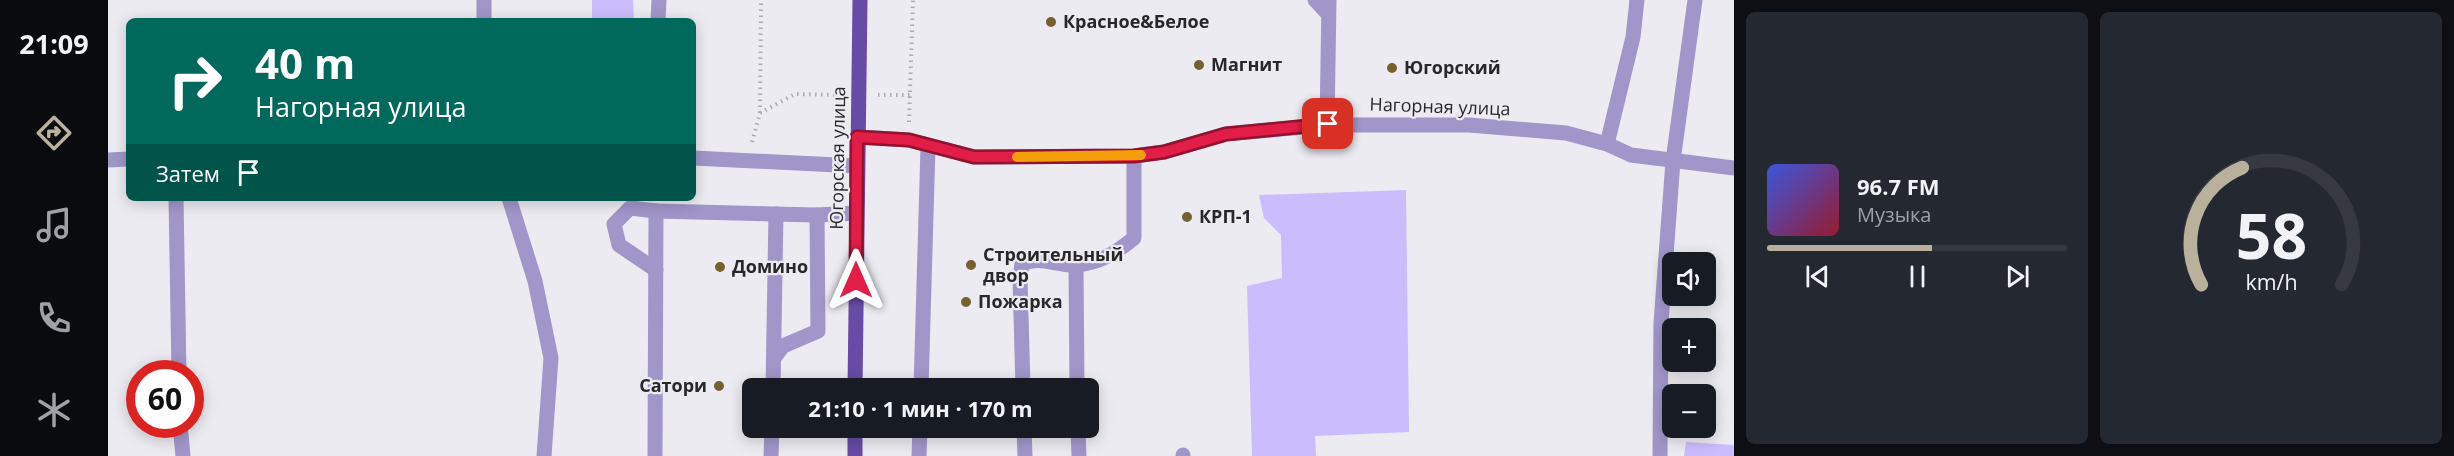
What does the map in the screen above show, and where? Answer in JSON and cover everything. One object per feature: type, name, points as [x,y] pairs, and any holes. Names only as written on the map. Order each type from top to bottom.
[{"type":"main road","name":"Югорская улица","points":[[855,378],[860,0]]},
{"type":"main road","points":[[855,438],[855,456]]},
{"type":"street","points":[[484,0],[484,18]]},
{"type":"street","points":[[658,18],[659,0]]},
{"type":"street","points":[[1315,0],[1329,7],[1328,124]]},
{"type":"street","points":[[1607,144],[1633,37],[1637,0]]},
{"type":"street","points":[[1660,456],[1661,323],[1673,161],[1695,0]]},
{"type":"street","name":"Нагорная улица","points":[[857,137],[909,140],[928,147],[974,157],[1134,156],[1164,152],[1226,134],[1328,124],[1512,129],[1566,133],[1607,144],[1631,155],[1734,168]]},
{"type":"street","points":[[921,378],[928,147]]},
{"type":"street","points":[[1023,378],[1020,279],[1022,264],[1033,258],[1076,265],[1110,257],[1134,238],[1134,156]]},
{"type":"street","points":[[696,158],[857,166]]},
{"type":"street","points":[[108,160],[126,159]]},
{"type":"street","points":[[176,201],[179,360]]},
{"type":"street","points":[[510,201],[535,281],[551,358],[544,456]]},
{"type":"street","points":[[656,270],[619,245],[614,224],[630,208],[656,211],[817,215],[856,213]]},
{"type":"street","points":[[655,456],[656,211]]},
{"type":"street","points":[[773,378],[776,214]]},
{"type":"street","points":[[774,358],[783,346],[818,331],[817,215]]},
{"type":"street","points":[[1076,265],[1077,378]]},
{"type":"street","points":[[181,438],[183,456]]},
{"type":"street","points":[[771,438],[771,456]]},
{"type":"street","points":[[919,456],[920,438]]},
{"type":"street","points":[[1024,438],[1025,456]]},
{"type":"street","points":[[1078,438],[1078,456]]},
{"type":"path","points":[[747,160],[760,112],[761,0]]},
{"type":"path","points":[[760,112],[795,94],[910,95]]},
{"type":"shaded area","points":[[592,0],[633,0],[634,18],[592,18]]},
{"type":"shaded area","points":[[1406,190],[1409,432],[1315,436],[1316,456],[1252,456],[1247,286],[1282,278],[1281,235],[1264,218],[1259,195]]},
{"type":"shaded area","points":[[1686,442],[1734,445],[1734,456],[1684,456]]},
{"type":"slow traffic","points":[[1017,157],[1141,155]]},
{"type":"place","name":"Красное&Белое","points":[[1051,22]]},
{"type":"place","name":"Магнит","points":[[1199,65]]},
{"type":"place","name":"Югорский","points":[[1392,68]]},
{"type":"place","name":"КРП-1","points":[[1187,217]]},
{"type":"place","name":"Строительный двор","points":[[971,265]]},
{"type":"place","name":"Домино","points":[[720,267]]},
{"type":"place","name":"Пожарка","points":[[966,302]]},
{"type":"place","name":"Сатори","points":[[719,386]]},
{"type":"route","points":[[856,280],[857,137],[909,140],[928,147],[974,157],[1134,156],[1164,152],[1226,134],[1328,124]]}]
